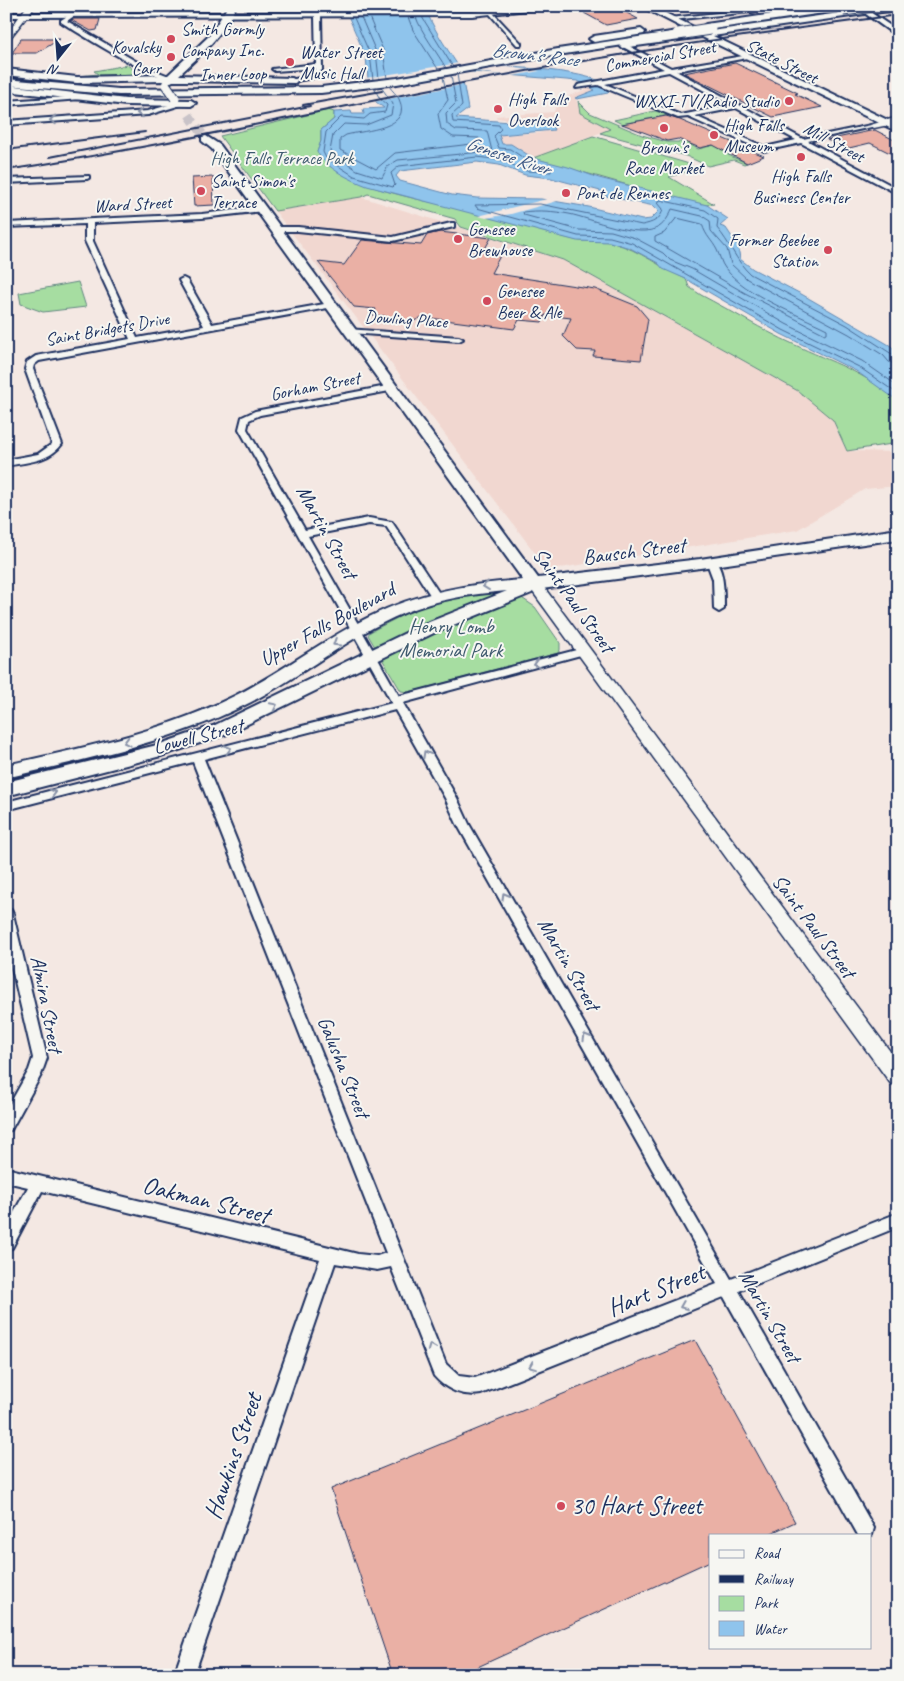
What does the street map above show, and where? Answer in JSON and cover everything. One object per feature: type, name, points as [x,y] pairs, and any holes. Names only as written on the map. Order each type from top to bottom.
[{"type":"highway","name":"Inner Loop","points":[[6,82],[55,88],[139,92],[280,91],[366,84],[558,52],[677,27],[704,31],[844,8],[898,7]]},
{"type":"highway","points":[[481,65],[533,49],[594,39]]},
{"type":"highway","points":[[481,65],[625,46]]},
{"type":"highway","name":"Inner Loop","points":[[420,77],[481,65]]},
{"type":"highway","points":[[319,68],[326,79],[366,84]]},
{"type":"highway","points":[[186,105],[286,97],[420,77]]},
{"type":"highway","name":"Inner Loop","points":[[6,78],[70,86],[159,89],[286,88],[366,84]]},
{"type":"highway","points":[[292,80],[348,82]]},
{"type":"main road","points":[[6,41],[31,6]]},
{"type":"main road","points":[[168,82],[229,16],[232,6]]},
{"type":"main road","name":"State Street","points":[[644,6],[677,27],[704,31],[742,57],[879,124],[898,130]]},
{"type":"main road","points":[[594,39],[823,6]]},
{"type":"main road","points":[[625,46],[704,31],[865,8]]},
{"type":"main road","points":[[6,34],[23,19]]},
{"type":"main road","points":[[6,72],[77,80],[168,82],[292,80]]},
{"type":"main road","points":[[168,82],[181,86],[186,105]]},
{"type":"main road","points":[[168,82],[186,105]]},
{"type":"main road","points":[[6,88],[114,101],[186,105]]},
{"type":"main road","points":[[879,124],[898,120]]},
{"type":"main road","name":"State Street","points":[[879,124],[898,138]]},
{"type":"main road","name":"Saint Paul Street","points":[[212,141],[330,305],[898,1078]]},
{"type":"main road","name":"Bausch Street","points":[[535,585],[712,563],[898,534]]},
{"type":"main road","points":[[6,789],[148,753],[197,738],[252,716],[438,625],[535,585]]},
{"type":"main road","name":"Upper Falls Boulevard","points":[[6,772],[134,740],[206,716],[258,691],[356,630],[390,612],[436,596],[488,586],[535,585]]},
{"type":"street","points":[[6,16],[23,19],[71,16],[491,14],[562,6]]},
{"type":"street","points":[[738,6],[746,12]]},
{"type":"street","points":[[677,27],[746,12],[796,6]]},
{"type":"street","points":[[865,8],[898,35]]},
{"type":"street","points":[[718,20],[746,12]]},
{"type":"street","points":[[491,14],[519,44]]},
{"type":"street","points":[[71,16],[63,21],[168,82]]},
{"type":"street","points":[[292,80],[311,77],[319,68],[318,16]]},
{"type":"street","name":"Mill Street","points":[[625,46],[898,192]]},
{"type":"street","name":"Commercial Street","points":[[578,87],[742,57]]},
{"type":"street","points":[[275,69],[319,68]]},
{"type":"street","points":[[598,83],[680,117],[735,106]]},
{"type":"street","points":[[6,103],[80,97]]},
{"type":"street","points":[[100,116],[118,112],[125,108],[124,104],[114,101]]},
{"type":"street","points":[[6,123],[152,112],[186,105]]},
{"type":"street","points":[[688,115],[764,149],[879,124]]},
{"type":"street","points":[[6,181],[87,178]]},
{"type":"street","points":[[882,184],[898,180]]},
{"type":"street","name":"Ward Street","points":[[6,225],[202,216],[260,209]]},
{"type":"street","points":[[89,222],[89,241],[134,340]]},
{"type":"street","points":[[276,229],[298,228],[393,240],[451,225]]},
{"type":"street","points":[[183,280],[209,326]]},
{"type":"street","name":"Saint Bridgets Drive","points":[[6,463],[46,454],[53,450],[57,444],[29,369],[30,364],[45,356],[330,305]]},
{"type":"street","name":"Dowling Place","points":[[350,330],[459,339]]},
{"type":"street","name":"Gorham Street","points":[[246,419],[258,413],[392,388]]},
{"type":"street","name":"Martin Street","points":[[246,419],[243,429],[463,824],[865,1528]]},
{"type":"street","points":[[302,534],[369,521],[389,524],[436,596]]},
{"type":"street","points":[[712,563],[718,579],[719,609]]},
{"type":"street","name":"Lowell Street","points":[[6,806],[196,757],[584,651]]},
{"type":"street","name":"Galusha Street","points":[[196,757],[440,1370],[445,1377],[459,1385]]},
{"type":"street","name":"Almira Street","points":[[6,914],[40,1058],[36,1071],[6,1125]]},
{"type":"street","name":"Oakman Street","points":[[6,1176],[330,1254],[368,1262],[387,1261],[395,1258]]},
{"type":"street","points":[[6,1243],[38,1183]]},
{"type":"street","name":"Hart Street","points":[[459,1385],[474,1388],[481,1386],[898,1220]]},
{"type":"street","name":"Hawkins Street","points":[[184,1675],[330,1254]]},
{"type":"shaded area","points":[[590,88],[596,90],[576,99],[580,113],[610,129],[533,158],[511,144],[502,144],[499,135],[539,133],[553,129],[549,125],[497,118],[496,116],[554,112],[556,105],[552,98],[566,97]]},
{"type":"shaded area","points":[[361,197],[563,260],[798,391],[833,420],[847,451],[898,452],[898,486],[865,489],[797,530],[548,570],[275,211]]},
{"type":"green space","points":[[425,6],[492,6],[495,9],[426,12]]},
{"type":"green space","points":[[127,65],[141,74],[79,76],[98,74],[94,71]]},
{"type":"green space","points":[[578,101],[590,113],[642,135],[667,142],[686,142],[698,149],[730,141],[747,149],[728,155],[747,163],[744,164],[734,160],[708,166],[686,156],[600,133],[610,129],[580,113]]},
{"type":"green space","name":"High Falls Terrace Park","points":[[328,110],[334,112],[334,119],[321,130],[321,141],[317,152],[328,165],[345,175],[388,192],[473,212],[575,240],[608,242],[632,250],[686,279],[689,287],[701,295],[758,327],[847,368],[885,391],[898,401],[898,443],[847,451],[833,420],[798,391],[563,260],[461,227],[455,219],[368,194],[361,197],[275,211],[220,136]]},
{"type":"green space","points":[[655,111],[669,115],[622,124],[614,120]]},
{"type":"green space","points":[[593,136],[686,163],[696,169],[669,177],[714,204],[707,205],[684,201],[533,158]]},
{"type":"green space","points":[[78,282],[86,307],[43,312],[21,304],[19,293]]},
{"type":"green space","name":"Henry Lomb Memorial Park","points":[[507,588],[535,607],[560,643],[558,653],[410,692],[401,691],[368,635],[370,632],[430,601]]},
{"type":"water","name":"Genesee River","points":[[349,6],[425,6],[434,28],[457,64],[517,67],[559,72],[598,80],[614,87],[608,93],[577,99],[575,98],[595,90],[578,81],[461,71],[468,109],[456,118],[552,125],[554,130],[499,135],[502,144],[511,144],[533,158],[568,167],[599,178],[707,205],[728,219],[720,226],[726,228],[738,246],[740,259],[753,269],[803,295],[891,346],[898,354],[898,401],[856,371],[781,334],[686,279],[663,269],[658,263],[630,248],[610,242],[577,241],[367,186],[346,177],[326,164],[317,152],[321,141],[321,130],[334,119],[334,112],[351,111],[352,114],[364,114],[363,109],[384,108],[376,102],[369,90],[366,57],[349,18]],"holes":[[[477,162],[499,165],[525,175],[551,178],[604,192],[606,196],[654,206],[659,211],[651,219],[642,220],[589,207],[541,199],[477,198],[452,195],[400,181],[396,176],[400,171]]]},
{"type":"pier","points":[[465,62],[540,71],[512,76],[478,72],[484,71],[465,73],[467,84],[373,102],[367,91],[366,78]]},
{"type":"pier","points":[[551,198],[561,200],[511,214],[486,218],[478,216]]},
{"type":"building","points":[[616,7],[638,19],[606,25],[584,13]]},
{"type":"building","points":[[100,19],[97,30],[91,31],[71,20]]},
{"type":"building","points":[[21,39],[60,39],[37,53],[12,53]]},
{"type":"building","points":[[735,63],[798,93],[795,94],[822,107],[773,117],[684,73]]},
{"type":"building","points":[[666,116],[680,120],[764,156],[747,163],[713,145],[700,148],[678,139],[667,141],[622,124]]},
{"type":"building","points":[[875,130],[898,142],[898,157],[870,143],[845,149],[827,140]]},
{"type":"building","name":"Saint Simon's Terrace","points":[[213,177],[214,205],[194,206],[192,178]]},
{"type":"building","name":"Genesee Beer & Ale","points":[[440,232],[491,238],[483,252],[501,254],[491,273],[595,289],[637,306],[648,319],[641,360],[593,356],[595,351],[577,350],[563,336],[571,318],[545,315],[542,322],[519,320],[514,329],[422,317],[410,323],[383,321],[385,316],[373,315],[376,309],[354,307],[318,262],[344,265],[362,240],[421,245],[427,235]]},
{"type":"building","name":"30 Hart Street","points":[[695,1340],[795,1522],[769,1534],[709,1534],[709,1561],[460,1675],[393,1675],[331,1489]]},
{"type":"tunnel","points":[[189,115],[206,139]]},
{"type":"railway","points":[[6,170],[127,150],[429,90],[642,51],[898,15]]},
{"type":"railway","points":[[303,105],[382,91]]},
{"type":"railway","points":[[50,157],[310,106]]},
{"type":"railway","points":[[6,150],[145,132]]},
{"type":"place","name":"Smith Gormly Company Inc.","points":[[171,39]]},
{"type":"place","name":"Kovalsky Carr","points":[[171,57]]},
{"type":"place","name":"Water Street Music Hall","points":[[290,62]]},
{"type":"place","name":"WXXI-TV/Radio Studio","points":[[789,101]]},
{"type":"place","name":"High Falls Overlook","points":[[498,109]]},
{"type":"place","name":"Brown's Race Market","points":[[664,128]]},
{"type":"place","name":"High Falls Museum","points":[[714,135]]},
{"type":"place","name":"High Falls Business Center","points":[[801,157]]},
{"type":"place","name":"Saint Simon's Terrace","points":[[201,191]]},
{"type":"place","name":"Pont de Rennes","points":[[566,193]]},
{"type":"place","name":"Genesee Brewhouse","points":[[458,239]]},
{"type":"place","name":"Former Beebee Station","points":[[828,250]]},
{"type":"place","name":"Genesee Beer & Ale","points":[[487,301]]},
{"type":"place","name":"30 Hart Street","points":[[561,1506]]},
{"type":"water label","name":"Brown's Race","points":[[535,55]]}]
